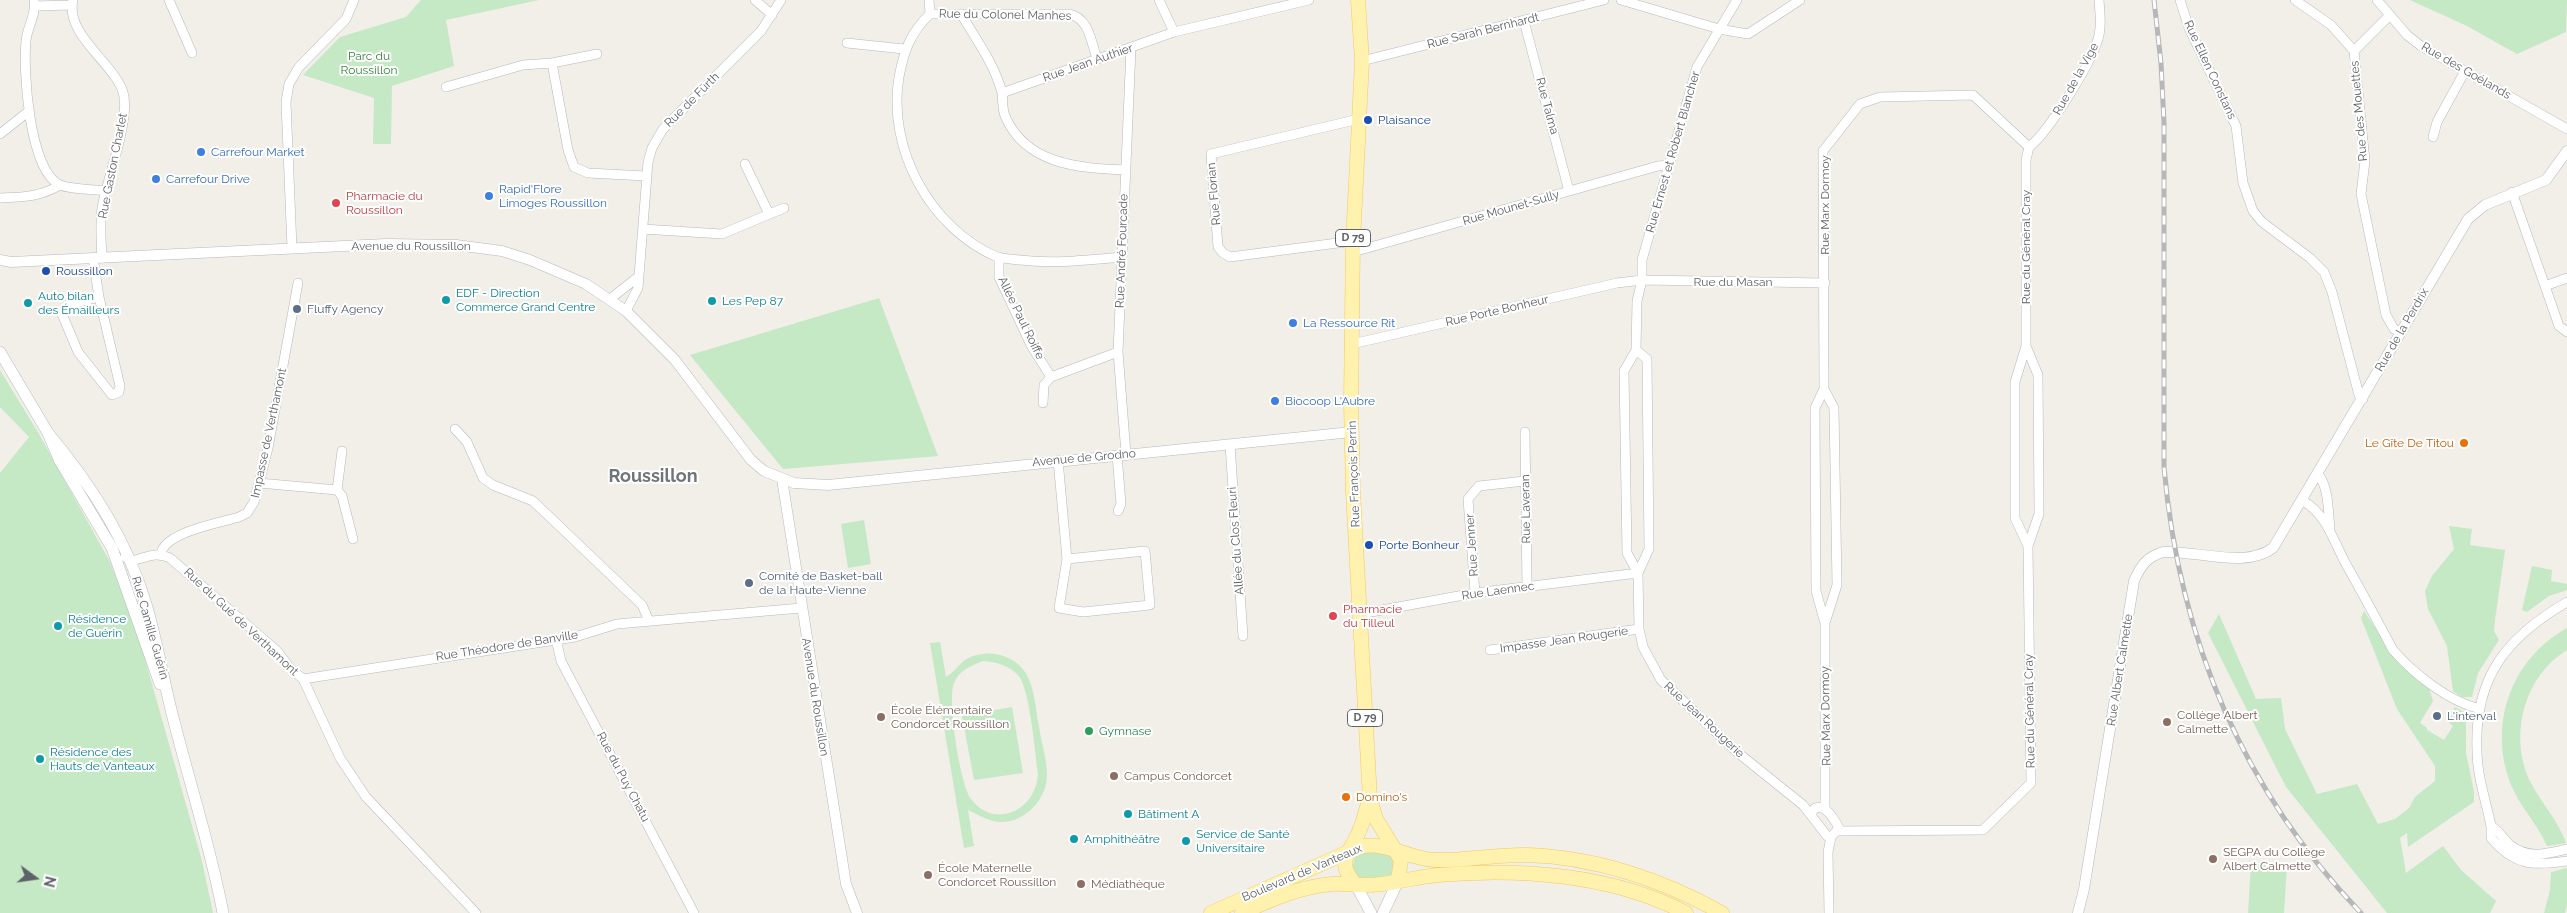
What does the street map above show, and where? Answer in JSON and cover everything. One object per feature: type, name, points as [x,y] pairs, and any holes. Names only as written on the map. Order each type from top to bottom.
[{"type":"main road","name":"Rue François Perrin","points":[[1358,0],[1362,61],[1353,247],[1352,432],[1360,614],[1370,799],[1376,819],[1402,860],[1398,881],[1383,913]]},
{"type":"main road","points":[[0,352],[48,434],[60,461],[112,548]]},
{"type":"main road","points":[[48,434],[77,468],[102,505],[131,561]]},
{"type":"main road","name":"Rue Camille Guérin","points":[[112,548],[174,724],[216,873],[231,913]]},
{"type":"main road","name":"Rue Camille Guérin","points":[[131,561],[146,602],[160,653],[174,724]]},
{"type":"main road","name":"Rue François Perrin","points":[[1347,852],[1357,836],[1370,799]]},
{"type":"main road","name":"Boulevard de Vanteaux","points":[[1210,913],[1347,852],[1362,846],[1378,844],[1419,857],[1436,860],[1527,855],[1577,860],[1636,874],[1722,913]]},
{"type":"main road","points":[[1347,852],[1344,865],[1346,871],[1371,913]]},
{"type":"main road","name":"Rue Camille Guérin","points":[[216,873],[223,913]]},
{"type":"main road","name":"Boulevard de Vanteaux","points":[[1242,913],[1286,892],[1332,884],[1356,885],[1438,875],[1533,873],[1604,884],[1635,893],[1686,913]]},
{"type":"street","points":[[169,0],[192,53]]},
{"type":"street","points":[[292,248],[286,102],[289,84],[299,67],[346,19],[354,0]]},
{"type":"street","points":[[755,0],[772,15]]},
{"type":"street","name":"Rue de Fürth","points":[[626,311],[638,288],[646,176],[652,148],[663,129],[761,31],[781,0]]},
{"type":"street","name":"Rue du Colonel Manhes","points":[[928,0],[930,14],[1069,14],[1077,16],[1084,22],[1097,58]]},
{"type":"street","points":[[1158,0],[1174,32]]},
{"type":"street","name":"Rue Jean Authier","points":[[1002,92],[1174,32],[1309,0]]},
{"type":"street","name":"Rue Sarah Bernhardt","points":[[1362,61],[1604,0]]},
{"type":"street","points":[[1621,0],[1719,29],[1748,34],[1800,0]]},
{"type":"street","name":"Rue Ernest et Robert Blancher","points":[[1642,280],[1642,260],[1697,67],[1737,0]]},
{"type":"street","name":"Rue de la Vige","points":[[2029,148],[2045,133],[2091,56],[2098,40],[2099,0]]},
{"type":"street","name":"Rue Ellen Constans","points":[[2180,0],[2189,28],[2236,126],[2243,183],[2253,211],[2262,222],[2310,258],[2324,272],[2332,292],[2358,396],[2363,398]]},
{"type":"street","name":"Rue des Mouettes","points":[[2295,0],[2331,25],[2354,51],[2365,161],[2361,194],[2386,314],[2394,329],[2400,332]]},
{"type":"street","name":"Rue des Goélands","points":[[2377,0],[2389,16],[2421,46],[2567,128]]},
{"type":"street","points":[[72,3],[35,3],[27,36],[25,56],[33,138],[39,154],[52,177],[60,185],[106,191]]},
{"type":"street","name":"Rue Gaston Charlet","points":[[72,3],[78,30],[118,81],[123,93],[125,111],[102,210],[97,258],[99,297],[120,386],[119,392],[112,395],[78,352],[62,314],[69,305],[99,297]]},
{"type":"street","points":[[930,14],[916,27],[904,49],[896,97],[900,142],[918,184],[954,231],[998,258],[1047,263],[1122,257]]},
{"type":"street","points":[[961,14],[985,54],[1002,92],[1004,113],[1017,138],[1050,160],[1081,167],[1126,170]]},
{"type":"street","points":[[2354,51],[2389,16]]},
{"type":"street","name":"Rue Talma","points":[[1524,21],[1569,191]]},
{"type":"street","points":[[847,43],[904,49]]},
{"type":"street","name":"Rue André Fourcade","points":[[1118,511],[1121,504],[1121,455],[1118,352],[1131,48]]},
{"type":"street","points":[[446,87],[522,65],[552,63],[597,54]]},
{"type":"street","points":[[552,63],[568,150],[574,167],[588,173],[646,176]]},
{"type":"street","points":[[2433,137],[2437,122],[2465,71]]},
{"type":"street","name":"Rue Marx Dormoy","points":[[1825,809],[1825,623],[1816,591],[1815,408],[1824,390],[1823,151],[1860,104],[1880,97],[1973,95],[2029,148]]},
{"type":"street","points":[[0,134],[29,111]]},
{"type":"street","name":"Rue Florian","points":[[1353,247],[1230,257],[1223,253],[1218,247],[1211,154],[1359,119]]},
{"type":"street","name":"Rue du Général Cray","points":[[2028,546],[2015,518],[2015,382],[2026,346],[2026,160],[2029,148]]},
{"type":"street","name":"Rue de la Perdrix","points":[[2272,548],[2303,500],[2468,219],[2485,206],[2512,192],[2546,180],[2567,151]]},
{"type":"street","points":[[745,164],[769,214]]},
{"type":"street","name":"Rue Mounet-Sully","points":[[1353,247],[1658,166],[1669,165]]},
{"type":"street","points":[[0,198],[29,197],[48,192],[60,185]]},
{"type":"street","points":[[2512,192],[2546,286],[2558,326],[2567,332]]},
{"type":"street","points":[[643,229],[722,234],[784,208]]},
{"type":"street","name":"Avenue du Roussillon","points":[[0,260],[11,262],[386,244],[480,246],[530,260],[586,284],[610,299],[626,311],[675,360],[751,460],[764,471],[782,479],[816,485]]},
{"type":"street","name":"Allée Paul Roiffe","points":[[998,258],[998,277],[1031,345],[1050,377]]},
{"type":"street","name":"Avenue du Roussillon","points":[[0,267],[11,262]]},
{"type":"street","points":[[610,299],[638,278]]},
{"type":"street","points":[[2546,286],[2567,278]]},
{"type":"street","name":"Rue du Masan","points":[[1642,280],[1825,283]]},
{"type":"street","name":"Rue Porte Bonheur","points":[[1352,344],[1617,283],[1642,280]]},
{"type":"street","name":"Rue Jean Rougerie","points":[[1638,573],[1627,552],[1624,371],[1636,350],[1636,300],[1642,280]]},
{"type":"street","name":"Impasse de Verthamont","points":[[162,554],[162,548],[173,537],[240,518],[247,513],[254,502],[268,448],[298,283]]},
{"type":"street","name":"Rue du Général Cray","points":[[1832,835],[1982,830],[2031,783],[2028,546],[2039,514],[2038,375],[2026,346]]},
{"type":"street","name":"Rue Jean Rougerie","points":[[1636,350],[1647,359],[1649,549],[1638,573],[1639,629],[1643,647],[1661,680],[1737,752],[1811,814],[1832,835]]},
{"type":"street","points":[[1043,403],[1044,385],[1050,377],[1118,352]]},
{"type":"street","name":"Rue Marx Dormoy","points":[[1824,390],[1834,408],[1837,586],[1825,623]]},
{"type":"street","points":[[455,429],[468,442],[483,478],[493,485],[533,500],[642,605],[649,622]]},
{"type":"street","name":"Avenue de Grodno","points":[[816,485],[1352,432]]},
{"type":"street","name":"Rue Laveran","points":[[1525,432],[1527,586]]},
{"type":"street","name":"Allée du Clos Fleuri","points":[[1230,445],[1243,636]]},
{"type":"street","points":[[337,490],[342,451]]},
{"type":"street","points":[[1058,460],[1067,559],[1059,608],[1083,612],[1150,604],[1145,551],[1067,559]]},
{"type":"street","points":[[2318,474],[2324,490],[2331,531]]},
{"type":"street","name":"Avenue du Roussillon","points":[[782,479],[846,884],[856,913]]},
{"type":"street","name":"Rue Jenner","points":[[1475,593],[1468,499],[1479,486],[1525,481]]},
{"type":"street","points":[[259,483],[337,490],[342,496],[353,539]]},
{"type":"street","points":[[2303,500],[2313,506],[2331,531],[2341,554],[2393,650],[2405,663],[2457,702],[2480,709]]},
{"type":"street","name":"Rue Camille Guérin","points":[[112,548],[131,561]]},
{"type":"street","name":"Rue Albert Calmette","points":[[2078,913],[2084,889],[2134,581],[2140,566],[2150,556],[2164,552],[2246,558],[2262,556],[2272,548]]},
{"type":"street","points":[[131,561],[149,554],[162,554]]},
{"type":"street","name":"Rue du Gué de Verthamont","points":[[162,554],[191,576],[277,651],[290,668],[303,679],[340,758],[366,797],[476,913]]},
{"type":"street","name":"Rue Laennec","points":[[1360,614],[1475,593],[1638,573]]},
{"type":"street","points":[[2567,602],[2544,615],[2516,639],[2500,657],[2488,679],[2480,709],[2476,750],[2491,826],[2491,838],[2510,856],[2524,863],[2567,861]]},
{"type":"street","name":"Rue Théodore de Banville","points":[[303,679],[576,637],[617,624],[801,608]]},
{"type":"street","name":"Impasse Jean Rougerie","points":[[1490,650],[1639,629]]},
{"type":"street","name":"Rue du Puy Chatu","points":[[556,639],[559,656],[694,913]]},
{"type":"street","points":[[1811,814],[1815,808],[1825,809],[1834,820],[1828,852],[1830,913]]},
{"type":"street","points":[[2491,826],[2498,830],[2509,844],[2522,852],[2535,855],[2567,849]]},
{"type":"green space","name":"Parc du Roussillon","points":[[421,0],[539,0],[446,20],[454,66],[392,86],[391,144],[373,144],[374,98],[303,75],[340,37],[406,17]]},
{"type":"green space","points":[[2410,0],[2567,0],[2566,32],[2517,54],[2467,26]]},
{"type":"green space","points":[[879,298],[938,456],[783,469],[690,355]]},
{"type":"green space","points":[[0,370],[39,434],[110,562],[137,631],[202,861],[213,913],[0,913],[0,473],[29,437],[0,407]]},
{"type":"green space","points":[[864,520],[871,564],[848,568],[841,524]]},
{"type":"green space","points":[[2449,526],[2472,529],[2470,545],[2505,550],[2494,631],[2499,640],[2478,673],[2472,697],[2462,697],[2453,691],[2447,646],[2428,609],[2425,591],[2432,576],[2454,549]]},
{"type":"green space","points":[[2532,566],[2552,570],[2551,581],[2567,584],[2567,590],[2549,596],[2527,612],[2522,610]]},
{"type":"green space","points":[[2364,611],[2401,666],[2429,688],[2433,701],[2420,723],[2427,730],[2444,740],[2453,726],[2447,721],[2455,707],[2466,713],[2466,753],[2474,792],[2474,802],[2408,847],[2407,833],[2400,838],[2406,873],[2443,846],[2461,870],[2496,901],[2490,913],[2387,913],[2286,787],[2208,633],[2219,614],[2256,699],[2281,698],[2285,729],[2317,794],[2357,784],[2378,824],[2395,819],[2409,808],[2415,797],[2435,781],[2435,766],[2397,709],[2361,618]]},
{"type":"green space","points":[[2567,628],[2567,650],[2552,662],[2530,692],[2521,728],[2521,747],[2524,765],[2531,783],[2559,827],[2566,843],[2547,846],[2512,787],[2505,764],[2502,741],[2503,718],[2518,676],[2531,658],[2547,642]]},
{"type":"green space","points":[[940,642],[946,677],[965,660],[984,654],[1004,656],[1022,668],[1032,688],[1046,763],[1047,775],[1043,793],[1039,801],[1026,814],[1009,821],[1000,822],[968,810],[974,846],[964,848],[930,643]],"holes":[[[983,661],[998,663],[1018,675],[1026,693],[1034,737],[1038,774],[1035,787],[1030,798],[1022,806],[1012,812],[1002,814],[991,813],[980,808],[971,799],[963,777],[953,723],[952,692],[954,683],[962,672]]]},
{"type":"green space","points":[[1012,707],[1023,773],[974,780],[962,716]]},
{"type":"green space","points":[[1365,851],[1390,854],[1395,862],[1392,874],[1389,877],[1359,878],[1352,870],[1355,856]]},
{"type":"green space","points":[[2251,863],[2287,865],[2284,913],[2248,913]]},
{"type":"green space","points":[[2567,868],[2567,905],[2565,913],[2544,913],[2550,890],[2551,872]]},
{"type":"railway","points":[[2154,0],[2161,63],[2164,123],[2164,467],[2172,530],[2184,591],[2202,651],[2223,708],[2250,762],[2282,815],[2319,865],[2361,913]]},
{"type":"place","name":"Plaisance","points":[[1368,120]]},
{"type":"place","name":"Carrefour Market","points":[[201,152]]},
{"type":"place","name":"Carrefour Drive","points":[[156,179]]},
{"type":"place","name":"Rapid'Flore Limoges Roussillon","points":[[489,196]]},
{"type":"place","name":"Pharmacie du Roussillon","points":[[336,203]]},
{"type":"place","name":"Roussillon","points":[[46,271]]},
{"type":"place","name":"EDF - Direction Commerce Grand Centre","points":[[446,300]]},
{"type":"place","name":"Les Pep 87","points":[[712,301]]},
{"type":"place","name":"Auto bilan des Émailleurs","points":[[28,303]]},
{"type":"place","name":"Fluffy Agency","points":[[297,309]]},
{"type":"place","name":"La Ressource Rit","points":[[1293,323]]},
{"type":"place","name":"Biocoop L'Aubre","points":[[1275,401]]},
{"type":"place","name":"Le Gîte De Titou","points":[[2464,443]]},
{"type":"place","name":"Porte Bonheur","points":[[1369,545]]},
{"type":"place","name":"Comité de Basket-ball de la Haute-Vienne","points":[[749,583]]},
{"type":"place","name":"Pharmacie du Tilleul","points":[[1333,616]]},
{"type":"place","name":"Résidence de Guérin","points":[[58,626]]},
{"type":"place","name":"L'interval","points":[[2437,716]]},
{"type":"place","name":"École Élémentaire Condorcet Roussillon","points":[[881,717]]},
{"type":"place","name":"Collège Albert Calmette","points":[[2167,722]]},
{"type":"place","name":"Gymnase","points":[[1089,731]]},
{"type":"place","name":"Résidence des Hauts de Vanteaux","points":[[40,759]]},
{"type":"place","name":"Campus Condorcet","points":[[1114,776]]},
{"type":"place","name":"Domino's","points":[[1346,797]]},
{"type":"place","name":"Bâtiment A","points":[[1128,814]]},
{"type":"place","name":"Amphithéâtre","points":[[1074,839]]},
{"type":"place","name":"Service de Santé Universitaire","points":[[1186,841]]},
{"type":"place","name":"SEGPA du Collège Albert Calmette","points":[[2213,859]]},
{"type":"place","name":"École Maternelle Condorcet Roussillon","points":[[928,875]]},
{"type":"place","name":"Médiathèque","points":[[1081,884]]},
{"type":"district","name":"Roussillon","points":[[653,477]]}]
